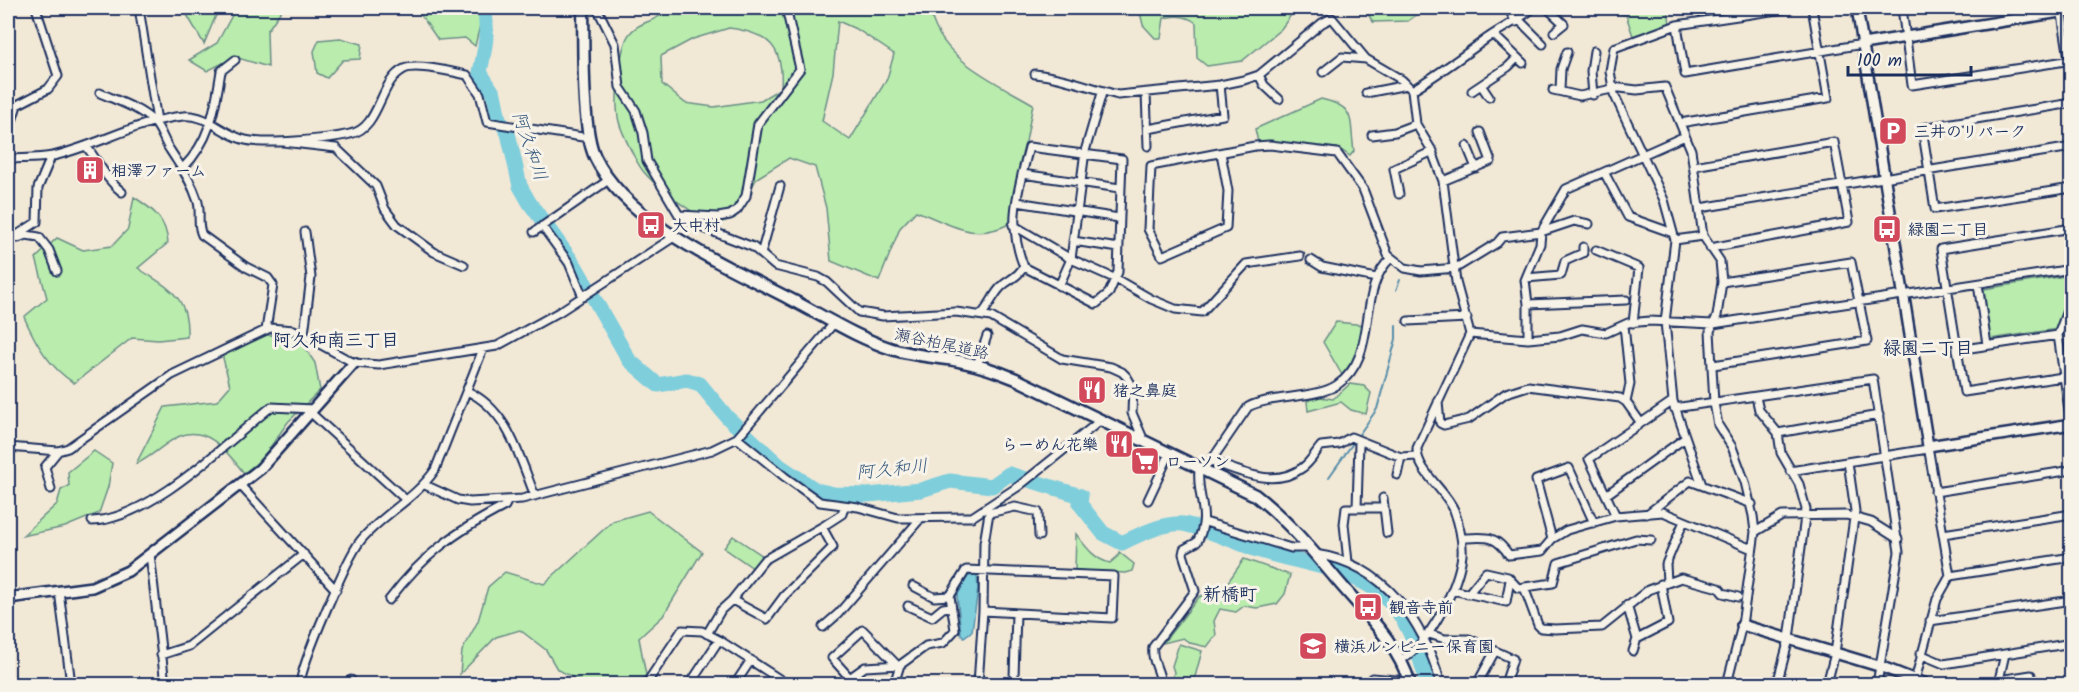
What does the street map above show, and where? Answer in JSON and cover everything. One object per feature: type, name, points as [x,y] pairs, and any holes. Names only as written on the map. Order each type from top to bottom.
[{"type":"main road","name":"瀬谷柏尾道路","points":[[583,8],[589,138],[594,156],[610,180],[652,221],[674,237],[835,322],[892,349],[977,365],[1016,379],[1170,453],[1207,465],[1255,495],[1276,512],[1382,633],[1406,657],[1410,683]]},
{"type":"street","points":[[8,134],[16,105],[48,89],[58,76],[36,8]]},
{"type":"street","points":[[139,8],[156,122],[198,199],[201,215],[198,228],[202,235],[273,285],[266,330]]},
{"type":"street","points":[[597,8],[615,44],[620,87],[636,111],[643,133],[646,161],[679,215],[701,227],[743,242],[775,266],[818,277],[827,282],[851,306],[867,315],[956,312],[981,315],[1002,322],[1062,358],[1111,367],[1128,376],[1134,395],[1132,413],[1144,441]]},
{"type":"street","points":[[679,215],[730,215],[737,210],[746,196],[758,124],[800,69],[786,8]]},
{"type":"street","points":[[1508,8],[1518,21],[1543,44]]},
{"type":"street","points":[[1366,93],[1410,87],[1518,21],[1533,8]]},
{"type":"street","points":[[1547,8],[1564,24],[1554,32]]},
{"type":"street","points":[[1702,485],[1673,404],[1665,322],[1674,236],[1664,200],[1612,88],[1610,71],[1614,48],[1677,25],[1791,8]]},
{"type":"street","points":[[1680,123],[1828,98],[1812,8]]},
{"type":"street","points":[[1857,8],[1950,576],[1937,599],[1920,654],[1915,680]]},
{"type":"street","points":[[1902,8],[1912,85],[2070,60]]},
{"type":"street","points":[[1677,25],[1686,74],[2065,10],[2072,77]]},
{"type":"street","points":[[1035,74],[1066,79],[1102,93],[1146,93],[1220,85],[1259,75],[1322,23],[1332,18],[1366,59],[1410,87],[1416,124],[1432,151],[1443,181],[1456,282],[1470,334],[1438,400],[1417,448],[1416,456],[1453,509],[1461,538],[1459,570],[1452,590],[1425,639],[1406,657]]},
{"type":"street","points":[[1472,91],[1520,60],[1494,35]]},
{"type":"street","points":[[1593,95],[1591,71],[1594,51]]},
{"type":"street","points":[[1567,52],[1557,90],[1580,96],[1593,95],[1612,88],[1637,90],[1665,87],[1694,165],[1703,236],[1720,261],[1722,282],[1717,316],[1710,331],[1714,403],[1718,425],[1732,447],[1752,504],[1755,532],[1742,597],[1742,625],[1727,684]]},
{"type":"street","points":[[1323,72],[1342,57],[1366,59]]},
{"type":"street","points":[[183,168],[196,155],[212,123],[221,71],[235,60]]},
{"type":"street","points":[[8,159],[51,157],[156,122],[186,116],[199,116],[250,142],[280,142],[355,134],[376,111],[394,78],[404,69],[416,67],[467,75],[480,94],[488,122],[589,138]]},
{"type":"street","points":[[1259,75],[1264,85],[1278,99]]},
{"type":"street","points":[[1148,129],[1222,115],[1220,85]]},
{"type":"street","points":[[1481,85],[1489,97]]},
{"type":"street","points":[[100,93],[156,122]]},
{"type":"street","points":[[1059,286],[1071,259],[1075,212],[1084,155],[1102,93]]},
{"type":"street","points":[[1146,93],[1148,146]]},
{"type":"street","points":[[2072,103],[1922,128],[1935,209],[2072,188]]},
{"type":"street","points":[[1372,135],[1395,132],[1416,124]]},
{"type":"street","points":[[1443,181],[1491,161],[1480,132]]},
{"type":"street","points":[[1528,339],[1526,278],[1540,244],[1541,232],[1563,192],[1685,136]]},
{"type":"street","points":[[280,142],[294,146],[336,148],[376,186],[385,209],[397,225],[434,252],[464,265]]},
{"type":"street","points":[[1694,165],[1834,142],[1849,222],[1710,248]]},
{"type":"street","points":[[1221,153],[1228,191],[1226,228],[1161,256],[1148,229],[1151,166],[1221,153],[1270,145],[1337,153],[1363,189],[1383,245],[1391,258],[1405,268],[1421,272],[1456,268],[1497,243],[1502,237],[1541,232],[1574,221],[1589,224]]},
{"type":"street","points":[[86,146],[108,182],[122,192]]},
{"type":"street","points":[[1467,146],[1476,168]]},
{"type":"street","points":[[1029,147],[1084,155],[1122,159],[1116,279],[1109,293],[1096,304],[1024,267],[1015,246],[1013,225],[1029,147]]},
{"type":"street","points":[[1700,208],[2072,147]]},
{"type":"street","points":[[1400,194],[1394,169],[1432,151]]},
{"type":"street","points":[[8,243],[37,222],[38,188],[51,157]]},
{"type":"street","points":[[1604,172],[1628,217],[1674,236],[1703,236]]},
{"type":"street","points":[[1022,174],[1120,188]]},
{"type":"street","points":[[534,232],[610,180]]},
{"type":"street","points":[[761,254],[780,186]]},
{"type":"street","points":[[1017,202],[1119,218]]},
{"type":"street","points":[[1013,225],[1071,259],[1116,279],[1136,292],[1175,309],[1202,312],[1246,264],[1300,256]]},
{"type":"street","points":[[542,226],[569,263],[585,296]]},
{"type":"street","points":[[2063,377],[1964,392],[1941,249],[2072,228]]},
{"type":"street","points":[[304,334],[311,277],[305,232]]},
{"type":"street","points":[[8,243],[26,235],[39,237],[49,250],[57,271]]},
{"type":"street","points":[[51,489],[45,468],[58,451],[88,436],[172,375],[266,330],[280,327],[304,334],[354,363],[395,364],[483,349],[506,343],[585,296],[674,237]]},
{"type":"street","points":[[1073,241],[1119,248]]},
{"type":"street","points":[[1526,278],[1561,275],[1565,261],[1583,253],[1582,247]]},
{"type":"street","points":[[1596,250],[1639,268],[1633,323]]},
{"type":"street","points":[[1161,684],[1160,674],[1152,658],[1153,647],[1195,591],[1183,554],[1184,549],[1199,539],[1204,523],[1205,508],[1198,483],[1199,470],[1207,465],[1248,407],[1332,388],[1344,380],[1364,346],[1376,278],[1380,268],[1391,258]]},
{"type":"street","points":[[1311,260],[1322,267],[1376,278]]},
{"type":"street","points":[[1713,365],[1867,340],[1851,262],[1722,282]]},
{"type":"street","points":[[981,315],[991,305],[1002,286],[1016,278],[1024,267]]},
{"type":"street","points":[[1470,334],[1528,339],[1560,336],[1582,329],[1606,333],[1633,323],[1713,324],[2072,268]]},
{"type":"street","points":[[1978,284],[1987,345]]},
{"type":"street","points":[[1790,471],[2071,425],[2058,335],[2072,297]]},
{"type":"street","points":[[1528,304],[1626,300]]},
{"type":"street","points":[[1408,321],[1467,318]]},
{"type":"street","points":[[425,485],[464,501],[508,500],[712,450],[739,436],[835,322]]},
{"type":"street","points":[[1624,325],[1630,384],[1626,402]]},
{"type":"street","points":[[1957,350],[2058,335]]},
{"type":"street","points":[[977,365],[987,336]]},
{"type":"street","points":[[300,684],[347,562],[360,542],[425,485],[442,454],[483,349]]},
{"type":"street","points":[[8,598],[107,582],[128,571],[260,469],[354,363]]},
{"type":"street","points":[[1616,516],[1589,459],[1673,404],[1714,403],[1873,379],[1899,552],[1882,667],[1877,684]]},
{"type":"street","points":[[1438,400],[1440,423],[1444,425],[1469,419],[1506,393],[1528,386],[1620,398],[1626,402],[1641,423]]},
{"type":"street","points":[[467,391],[489,404],[502,419],[535,495]]},
{"type":"street","points":[[1756,397],[1759,410],[1778,433],[1781,453],[1799,484],[1805,516],[1789,639],[1777,684]]},
{"type":"street","points":[[92,522],[109,521],[158,497],[271,407],[313,411],[406,500]]},
{"type":"street","points":[[1778,433],[1879,415]]},
{"type":"street","points":[[739,436],[805,493],[820,502],[844,507],[858,507],[898,518],[972,517],[988,510],[1101,420]]},
{"type":"street","points":[[1207,465],[1254,477],[1274,477],[1301,469],[1320,446],[1339,444],[1350,437],[1401,458],[1416,456]]},
{"type":"street","points":[[1606,495],[1685,438]]},
{"type":"street","points":[[1357,508],[1359,442]]},
{"type":"street","points":[[8,447],[58,451]]},
{"type":"street","points":[[1148,500],[1170,453]]},
{"type":"street","points":[[1397,475],[1401,458]]},
{"type":"street","points":[[1827,684],[1835,653],[1855,516],[1848,462]]},
{"type":"street","points":[[1552,539],[1536,480],[1569,468],[1594,523]]},
{"type":"street","points":[[1935,492],[2072,470]]},
{"type":"street","points":[[1647,514],[1690,481],[1752,504]]},
{"type":"street","points":[[240,485],[336,590]]},
{"type":"street","points":[[1383,498],[1387,533]]},
{"type":"street","points":[[389,600],[423,558],[468,525],[505,506],[508,500]]},
{"type":"street","points":[[707,634],[721,610],[732,600],[764,560],[842,514],[844,507]]},
{"type":"street","points":[[988,510],[1015,507],[1038,512],[1039,536]]},
{"type":"street","points":[[1348,562],[1344,524],[1346,508],[1383,508]]},
{"type":"street","points":[[978,684],[983,611],[984,543],[988,510]]},
{"type":"street","points":[[1461,538],[1493,538],[1499,541],[1509,555],[1542,551],[1552,539],[1567,530],[1616,516],[1662,512],[1752,549]]},
{"type":"street","points":[[1942,534],[2072,514]]},
{"type":"street","points":[[1755,532],[1782,516],[1855,516],[1871,522],[1898,539]]},
{"type":"street","points":[[823,627],[838,614],[921,518]]},
{"type":"street","points":[[1637,639],[1668,623],[1664,583],[1666,564],[1684,521]]},
{"type":"street","points":[[1204,523],[1348,562],[1380,581],[1404,604],[1425,639],[1441,684]]},
{"type":"street","points":[[732,600],[767,619],[784,596],[833,547],[822,527]]},
{"type":"street","points":[[1468,594],[1486,573],[1508,577],[1518,588],[1553,583],[1558,563],[1636,538],[1651,540]]},
{"type":"street","points":[[150,554],[165,684]]},
{"type":"street","points":[[161,655],[189,646],[304,554]]},
{"type":"street","points":[[1950,576],[2072,557]]},
{"type":"street","points":[[841,684],[865,667],[899,665],[926,646],[943,643],[955,630],[950,596],[966,570],[1114,576],[1112,618],[983,611]]},
{"type":"street","points":[[1524,587],[1541,628],[1592,629],[1602,627],[1648,590],[1681,578],[1719,588],[1723,593],[1742,597]]},
{"type":"street","points":[[1452,590],[1506,602],[1510,580]]},
{"type":"street","points":[[913,586],[934,597],[950,596]]},
{"type":"street","points":[[59,591],[71,684]]},
{"type":"street","points":[[1930,621],[2072,600]]},
{"type":"street","points":[[1627,605],[1637,639],[1633,651]]},
{"type":"street","points":[[908,606],[932,617],[943,608],[950,607]]},
{"type":"street","points":[[1016,613],[1014,677],[1018,684]]},
{"type":"street","points":[[1742,625],[1882,667],[1926,684]]},
{"type":"street","points":[[645,684],[682,630],[707,634],[719,640],[782,683]]},
{"type":"street","points":[[849,677],[832,658],[863,630],[899,665]]},
{"type":"street","points":[[1425,639],[1469,639],[1514,658],[1504,684]]},
{"type":"street","points":[[690,684],[719,640]]},
{"type":"street","points":[[1920,654],[1944,664],[2072,643]]},
{"type":"street","points":[[1477,684],[1495,651]]},
{"type":"street","points":[[2005,654],[1999,680],[2031,675],[2030,684]]},
{"type":"street","points":[[735,684],[751,660]]},
{"type":"street","points":[[894,684],[899,665]]},
{"type":"street","points":[[1367,684],[1372,678],[1410,683]]},
{"type":"green space","points":[[183,8],[219,8],[204,44]]},
{"type":"green space","points":[[236,8],[283,8],[267,31],[268,67],[235,57],[207,71],[189,60],[217,43]]},
{"type":"green space","points":[[416,8],[479,8],[481,21],[475,46],[465,38],[438,40]]},
{"type":"green space","points":[[668,8],[930,8],[943,40],[955,54],[969,66],[1033,104],[1011,223],[997,229],[973,231],[951,226],[916,211],[900,228],[879,281],[831,261],[826,208],[815,167],[789,158],[757,178],[735,218],[712,225],[650,179],[637,161],[619,122],[618,81],[626,40],[634,29]],"holes":[[[838,21],[858,30],[894,54],[887,79],[850,140],[822,121],[833,73]],[[729,28],[754,34],[771,44],[780,62],[781,88],[761,100],[714,107],[685,103],[662,84],[661,56],[693,39]]]},
{"type":"green space","points":[[1139,8],[1279,8],[1294,11],[1281,29],[1242,61],[1207,66],[1197,58],[1196,23],[1181,16],[1164,18],[1161,38],[1155,38],[1143,25]]},
{"type":"green space","points":[[1364,8],[1426,8],[1408,21],[1373,22]]},
{"type":"green space","points":[[1589,8],[1668,8],[1670,24],[1633,36],[1626,15]]},
{"type":"green space","points":[[340,38],[362,44],[360,59],[343,60],[327,78],[317,73],[314,51],[319,40]]},
{"type":"green space","points":[[1321,99],[1333,102],[1346,110],[1351,122],[1354,151],[1350,156],[1338,148],[1258,142],[1255,129]]},
{"type":"green space","points":[[134,197],[162,221],[168,243],[138,268],[168,288],[181,302],[185,311],[187,337],[158,340],[132,338],[74,383],[50,362],[24,317],[47,298],[36,258],[57,238],[83,250],[112,246],[128,229]]},
{"type":"green space","points":[[2071,275],[2071,289],[2058,329],[1990,339],[1984,289]]},
{"type":"green space","points":[[1336,322],[1365,325],[1359,352],[1342,375],[1323,342]]},
{"type":"green space","points":[[267,335],[297,336],[315,363],[320,390],[288,422],[261,460],[244,473],[217,443],[200,434],[190,434],[174,439],[136,464],[165,407],[217,401],[230,386],[222,354]]},
{"type":"green space","points":[[1350,384],[1364,386],[1371,393],[1366,414],[1351,410],[1341,402],[1308,411],[1307,401],[1320,397],[1333,399]]},
{"type":"green space","points":[[94,451],[112,463],[108,487],[99,513],[65,527],[22,536],[57,504],[61,490],[69,486],[68,472]]},
{"type":"green space","points":[[648,511],[702,552],[663,616],[639,638],[646,675],[640,684],[585,684],[557,669],[546,650],[520,630],[496,637],[460,674],[462,651],[478,621],[488,587],[505,572],[544,584],[613,521]]},
{"type":"green space","points":[[1076,534],[1099,559],[1110,563],[1119,552],[1134,564],[1132,571],[1125,573],[1075,570]]},
{"type":"green space","points":[[733,536],[763,556],[753,568],[724,548]]},
{"type":"green space","points":[[1244,559],[1290,575],[1285,594],[1277,604],[1257,608],[1244,606],[1236,612],[1220,609],[1214,621],[1216,635],[1207,647],[1190,643],[1183,638],[1163,643],[1199,597],[1228,582]]},
{"type":"green space","points":[[1179,644],[1202,651],[1193,684],[1171,684],[1174,672],[1172,666]]},
{"type":"water","points":[[977,575],[978,589],[972,631],[964,637],[961,634],[957,596],[968,576]]},
{"type":"waterway","name":"阿久和川","points":[[484,8],[486,32],[480,72],[494,94],[499,119],[508,133],[520,186],[576,267],[629,360],[658,385],[687,380],[700,384],[728,418],[780,466],[816,490],[834,494],[868,495],[921,490],[950,481],[992,486],[1009,474],[1081,496],[1080,504],[1103,533],[1122,543],[1160,527],[1183,524],[1257,550],[1357,579],[1386,598],[1401,616],[1421,661],[1427,684]]},
{"type":"waterway","points":[[1396,290],[1400,280]]},
{"type":"waterway","points":[[1329,477],[1377,409],[1396,339],[1396,325]]},
{"type":"place","name":"三井のリパーク","points":[[1893,131]]},
{"type":"place","name":"相澤ファーム","points":[[90,170]]},
{"type":"place","name":"大中村","points":[[651,225]]},
{"type":"place","name":"緑園二丁目","points":[[1887,229]]},
{"type":"place","name":"猪之鼻庭","points":[[1092,390]]},
{"type":"place","name":"らーめん花樂","points":[[1119,444]]},
{"type":"place","name":"ローソン","points":[[1145,461]]},
{"type":"place","name":"観音寺前","points":[[1368,607]]},
{"type":"place","name":"横浜ルンビニー保育園","points":[[1313,646]]},
{"type":"district","name":"阿久和南三丁目","points":[[336,340]]},
{"type":"district","name":"緑園二丁目","points":[[1928,348]]},
{"type":"district","name":"新橋町","points":[[1230,594]]}]
